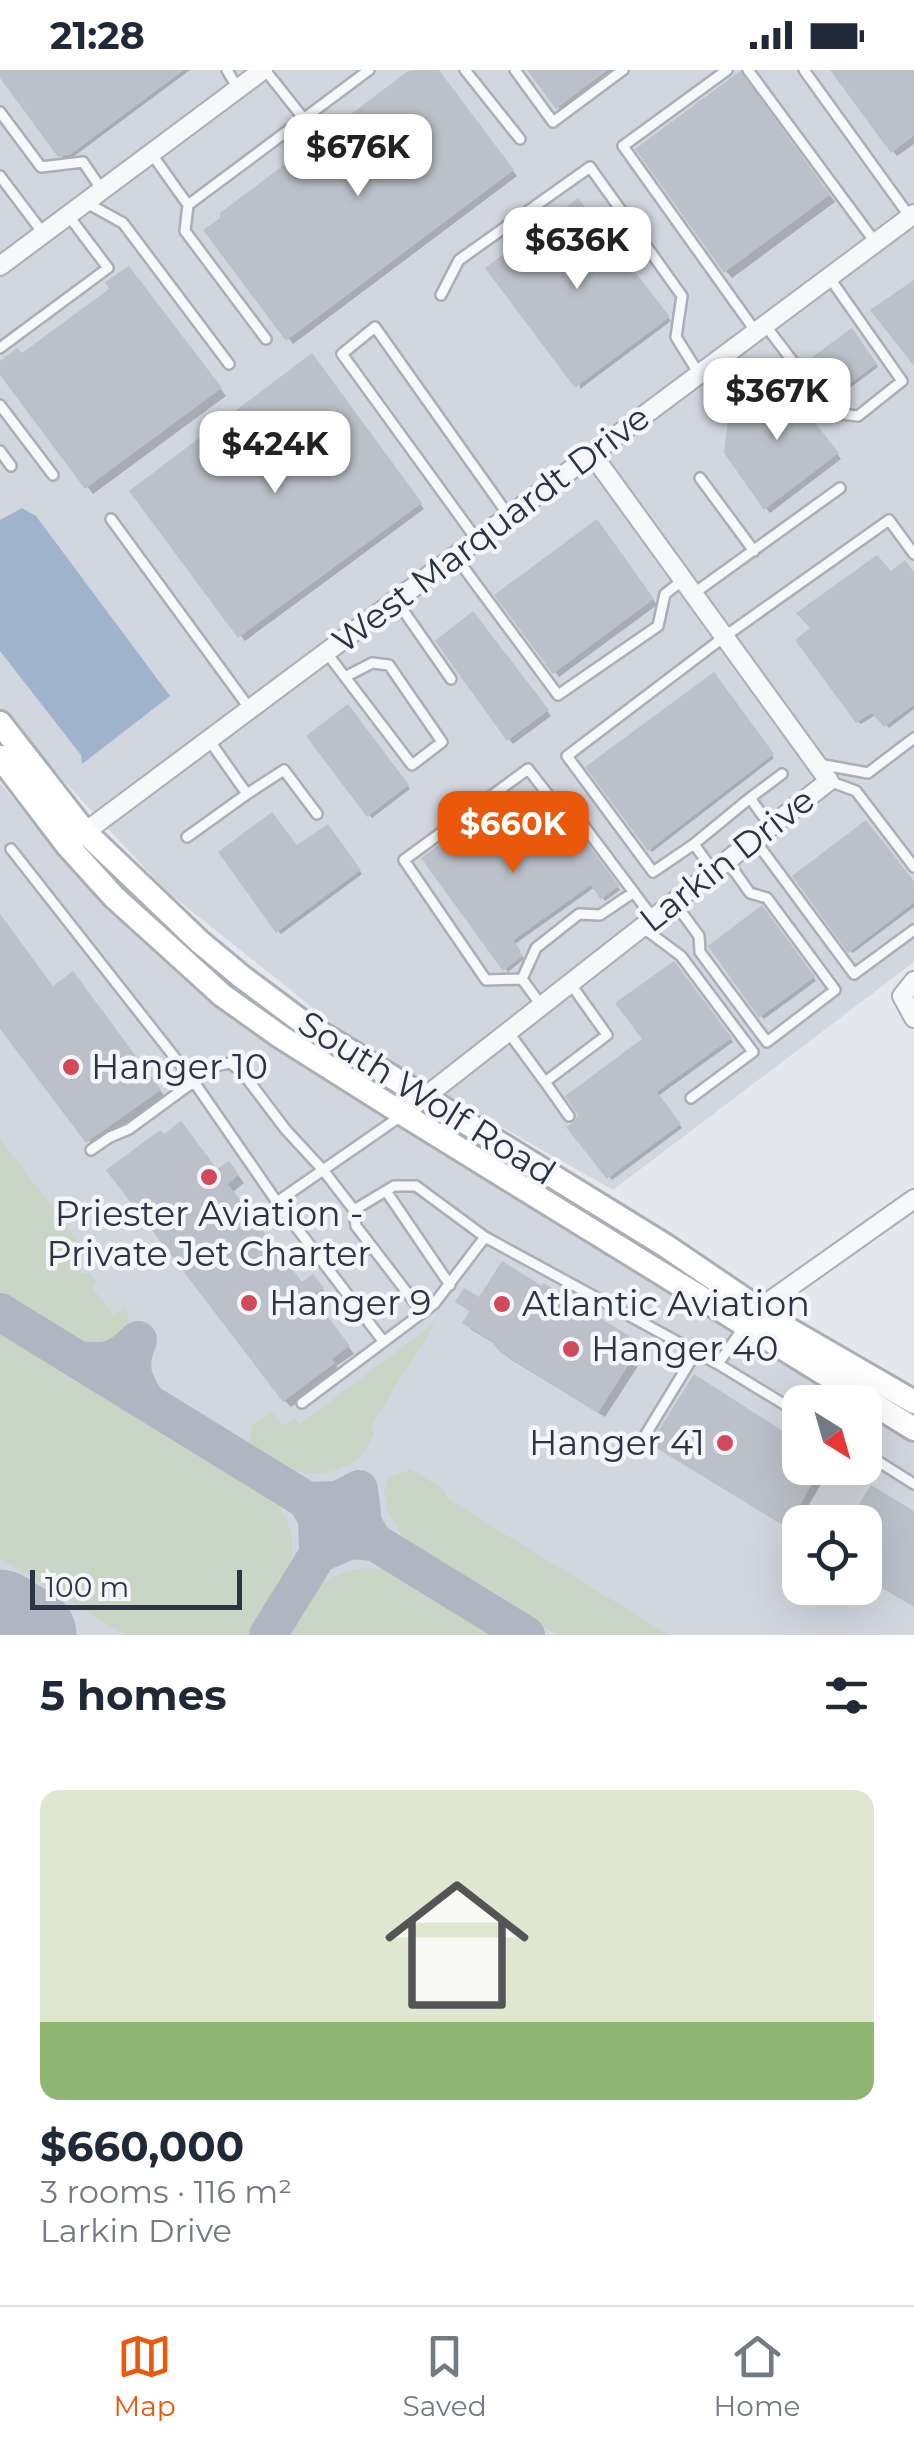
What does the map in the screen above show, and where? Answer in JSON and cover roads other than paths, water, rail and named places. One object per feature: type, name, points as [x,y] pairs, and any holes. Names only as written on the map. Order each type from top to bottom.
[{"type":"main road","name":"South Wolf Road","points":[[0,722],[114,897],[222,995],[403,1114],[661,1270],[752,1317],[788,1329],[914,1402]]},
{"type":"main road","name":"South Wolf Road","points":[[0,757],[76,839],[301,1021],[424,1098],[914,1429]]},
{"type":"street","points":[[0,266],[264,70]]},
{"type":"street","name":"West Marquardt Drive","points":[[76,839],[912,215]]},
{"type":"street","name":"Larkin Drive","points":[[403,1114],[829,780],[592,454]]},
{"type":"street","points":[[908,988],[914,1018]]},
{"type":"street","points":[[752,1317],[914,1199]]},
{"type":"lane","points":[[226,70],[238,89]]},
{"type":"lane","points":[[264,70],[304,118]]},
{"type":"lane","points":[[188,205],[369,70]]},
{"type":"lane","points":[[466,70],[520,140]]},
{"type":"lane","points":[[515,70],[553,122],[623,70]]},
{"type":"lane","points":[[727,70],[623,146],[760,328],[832,413],[858,416],[902,381],[830,277]]},
{"type":"lane","points":[[748,70],[876,242]]},
{"type":"lane","points":[[804,70],[912,215]]},
{"type":"lane","points":[[0,112],[41,168],[83,162],[102,190]]},
{"type":"lane","points":[[152,153],[188,205],[184,232],[266,339]]},
{"type":"lane","points":[[441,295],[459,260],[590,167],[682,296],[676,338],[700,374]]},
{"type":"lane","points":[[1,180],[44,234]]},
{"type":"lane","points":[[86,202],[122,223],[229,364]]},
{"type":"lane","points":[[0,348],[108,268],[68,215]]},
{"type":"lane","points":[[477,540],[342,354],[375,327],[509,516]]},
{"type":"lane","points":[[0,405],[53,475]]},
{"type":"lane","points":[[0,451],[11,466]]},
{"type":"lane","points":[[700,478],[754,551]]},
{"type":"lane","points":[[456,556],[558,695],[658,626],[665,594],[688,587],[754,551],[840,488]]},
{"type":"lane","points":[[111,518],[250,709]]},
{"type":"lane","points":[[782,774],[653,872],[568,756],[724,637],[889,520],[914,554]]},
{"type":"lane","points":[[396,600],[451,679]]},
{"type":"lane","points":[[326,652],[412,766],[442,742],[389,665],[372,663],[345,677]]},
{"type":"lane","points":[[817,764],[868,772],[914,738]]},
{"type":"lane","points":[[209,740],[247,794]]},
{"type":"lane","points":[[522,979],[486,980],[404,860],[528,769],[556,805],[575,814],[634,892],[647,922],[682,956],[753,1052],[691,1098]]},
{"type":"lane","points":[[187,838],[284,770],[317,814]]},
{"type":"lane","points":[[829,780],[856,792],[914,867]]},
{"type":"lane","points":[[750,798],[770,826]]},
{"type":"lane","points":[[754,839],[854,974],[914,930]]},
{"type":"lane","points":[[674,902],[699,936],[700,952],[767,1042],[835,990],[767,898],[750,893],[694,844]]},
{"type":"lane","points":[[11,850],[194,1082],[277,1202],[383,1341]]},
{"type":"lane","points":[[522,979],[536,948],[579,914],[600,915],[634,892]]},
{"type":"lane","points":[[522,979],[541,1006]]},
{"type":"lane","points":[[545,1082],[607,1035],[570,983]]},
{"type":"lane","points":[[508,1031],[569,1116]]},
{"type":"lane","points":[[91,1150],[130,1130],[215,1066],[230,1063],[242,1072],[286,1130],[324,1170],[354,1210],[356,1226],[422,1312]]},
{"type":"lane","points":[[277,1202],[403,1114]]},
{"type":"lane","points":[[354,1210],[394,1186],[416,1186],[484,1237],[782,1403]]},
{"type":"lane","points":[[386,1191],[450,1285]]},
{"type":"lane","points":[[302,1404],[434,1304],[484,1237]]},
{"type":"lane","points":[[718,1364],[752,1317]]},
{"type":"lane","points":[[643,1440],[696,1352]]},
{"type":"lane","points":[[882,1464],[914,1484]]},
{"type":"water","points":[[22,508],[36,516],[170,696],[82,764],[81,755],[0,651],[0,520]]},
{"type":"place","name":"Hanger 10","points":[[71,1067]]},
{"type":"place","name":"Priester Aviation - Private Jet Charter","points":[[209,1177]]},
{"type":"place","name":"Hanger 9","points":[[249,1303]]},
{"type":"place","name":"Atlantic Aviation","points":[[502,1304]]},
{"type":"place","name":"Hanger 40","points":[[571,1349]]},
{"type":"place","name":"Hanger 41","points":[[725,1443]]}]
